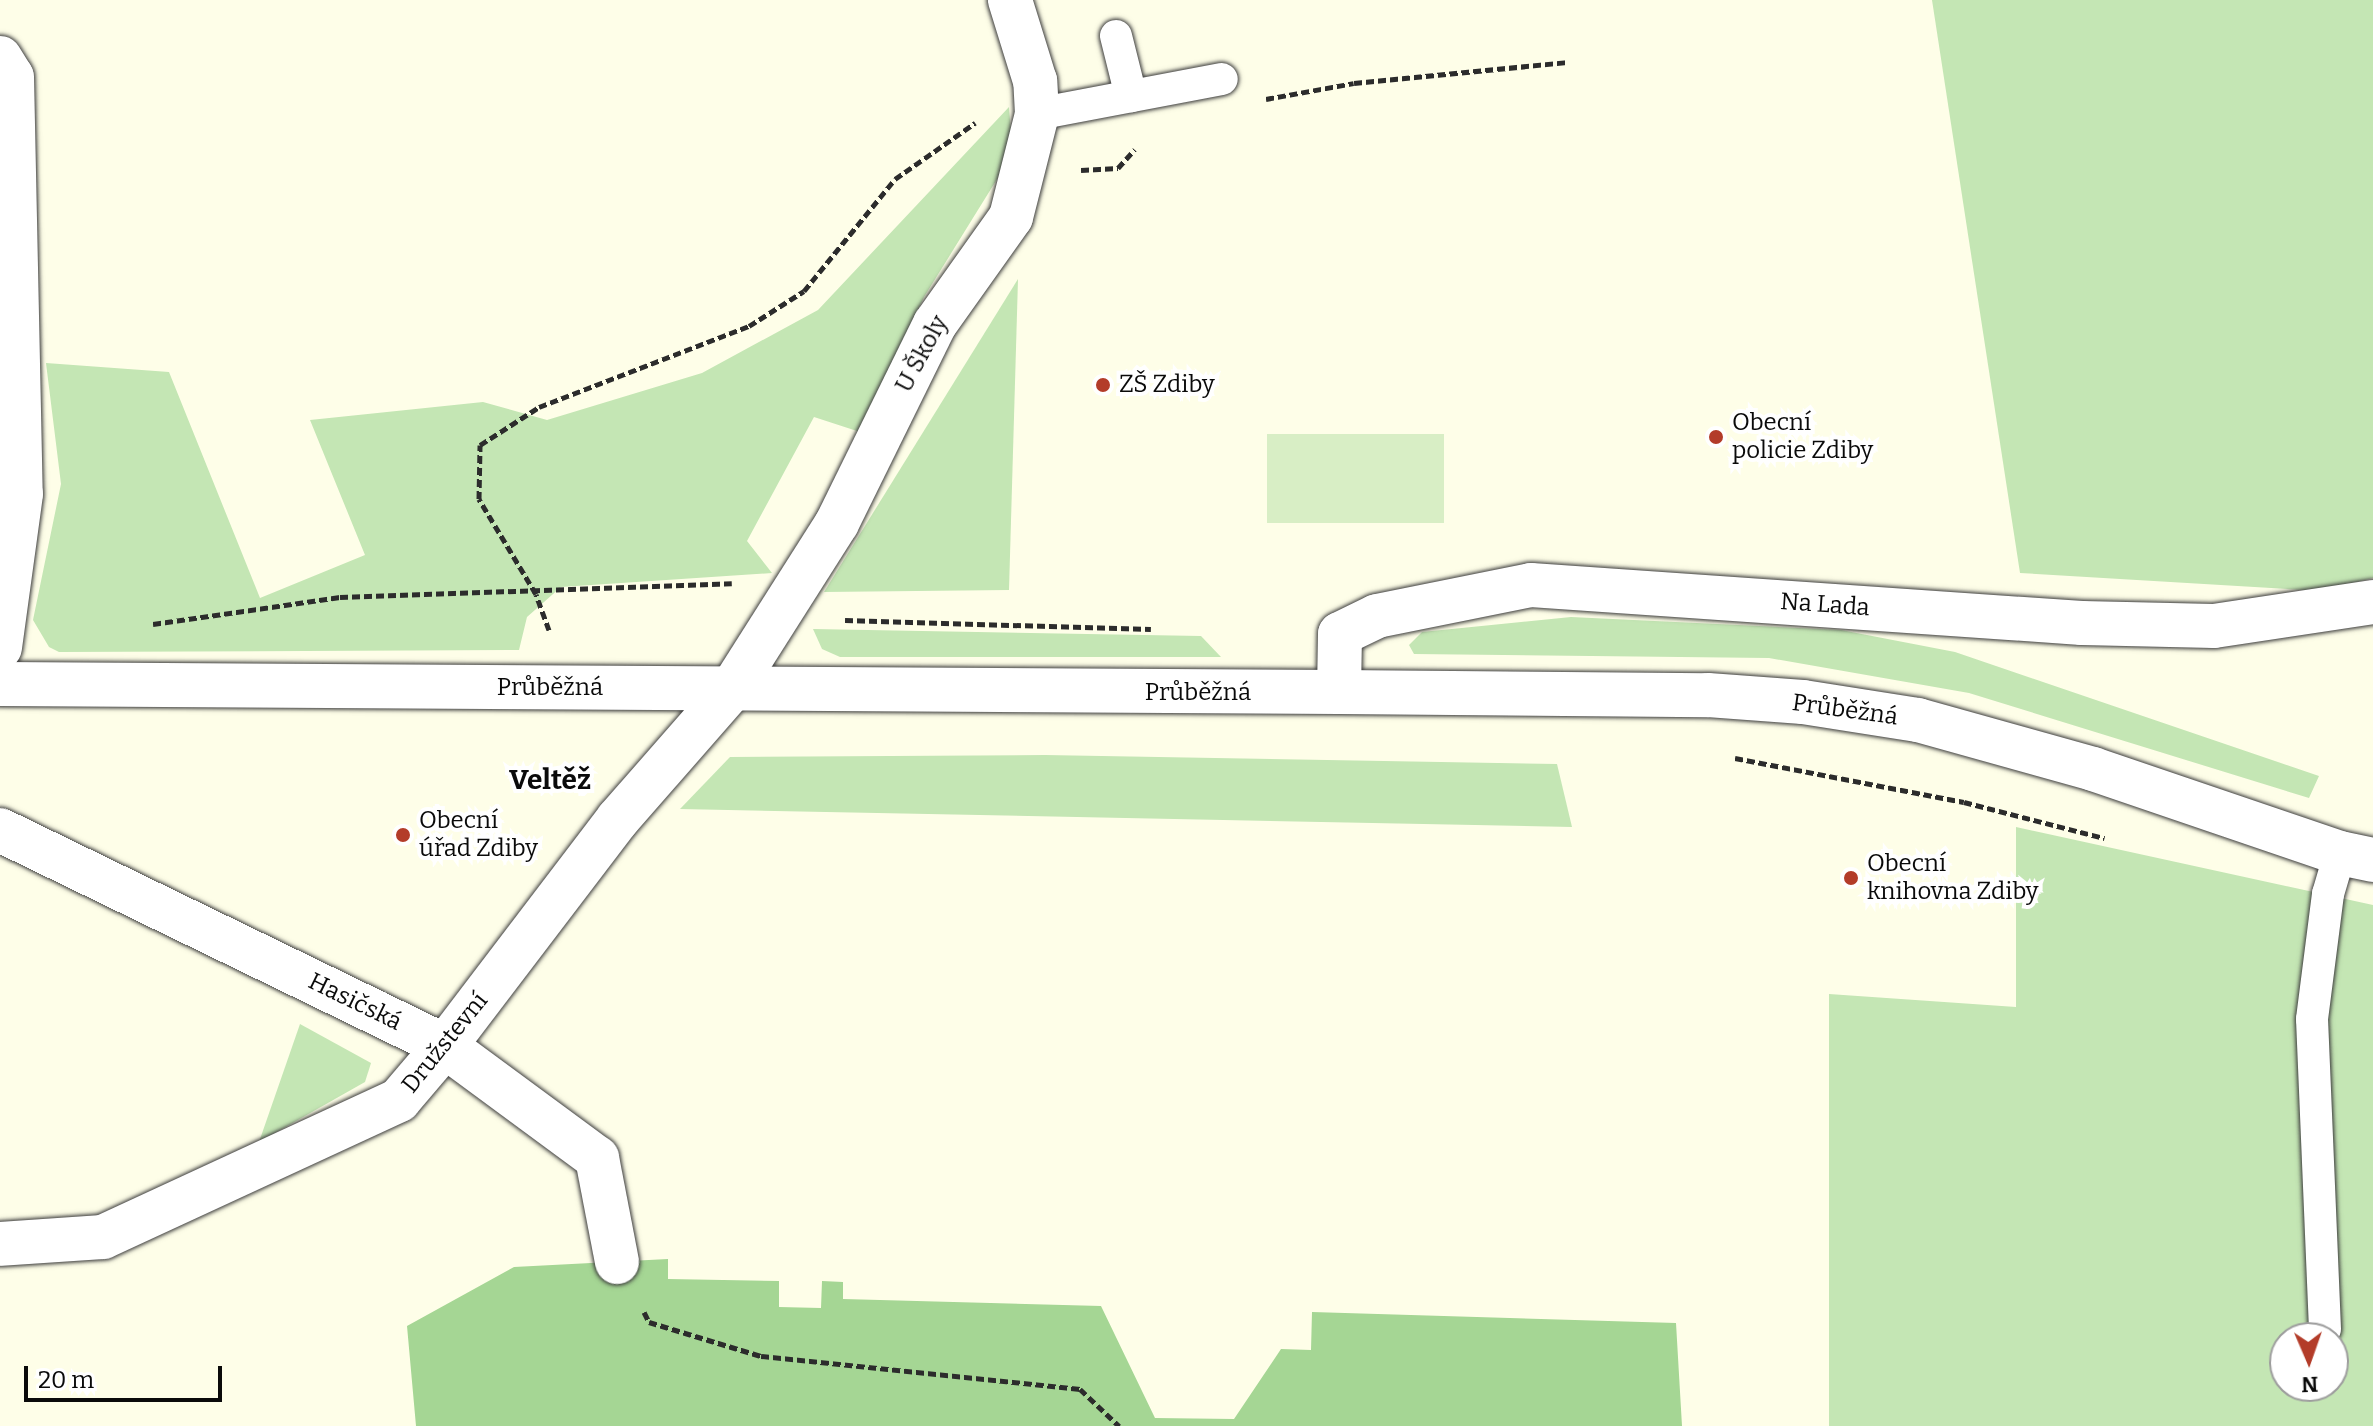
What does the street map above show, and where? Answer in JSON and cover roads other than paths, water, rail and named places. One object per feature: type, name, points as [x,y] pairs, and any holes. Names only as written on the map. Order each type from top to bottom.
[{"type":"street","points":[[1010,0],[1036,98]]},
{"type":"street","points":[[0,58],[12,77],[21,494],[0,648]]},
{"type":"street","name":"U Školy","points":[[731,690],[785,598],[837,523],[935,324],[1011,217],[1036,98]]},
{"type":"street","name":"Na Lada","points":[[1339,692],[1340,634],[1377,616],[1531,585],[2082,623],[2214,626],[2373,602]]},
{"type":"street","name":"Průběžná","points":[[0,684],[1708,695],[1803,702],[1918,720],[2093,769],[2356,856]]},
{"type":"street","name":"Družstevní","points":[[0,1244],[103,1237],[399,1100],[445,1046],[618,819],[731,690]]},
{"type":"street","name":"Hasičská","points":[[0,830],[445,1046],[597,1158],[617,1262]]},
{"type":"lane","points":[[1116,36],[1131,96]]},
{"type":"lane","points":[[1036,98],[1131,96],[1222,79]]},
{"type":"lane","points":[[2325,1322],[2312,1019],[2328,894],[2356,856]]},
{"type":"place","name":"ZŠ Zdiby","points":[[1103,385]]},
{"type":"place","name":"Obecní policie Zdiby","points":[[1716,437]]},
{"type":"place","name":"Obecní úřad Zdiby","points":[[403,835]]},
{"type":"place","name":"Obecní knihovna Zdiby","points":[[1851,878]]},
{"type":"district","name":"Veltěž","points":[[550,780]]}]
